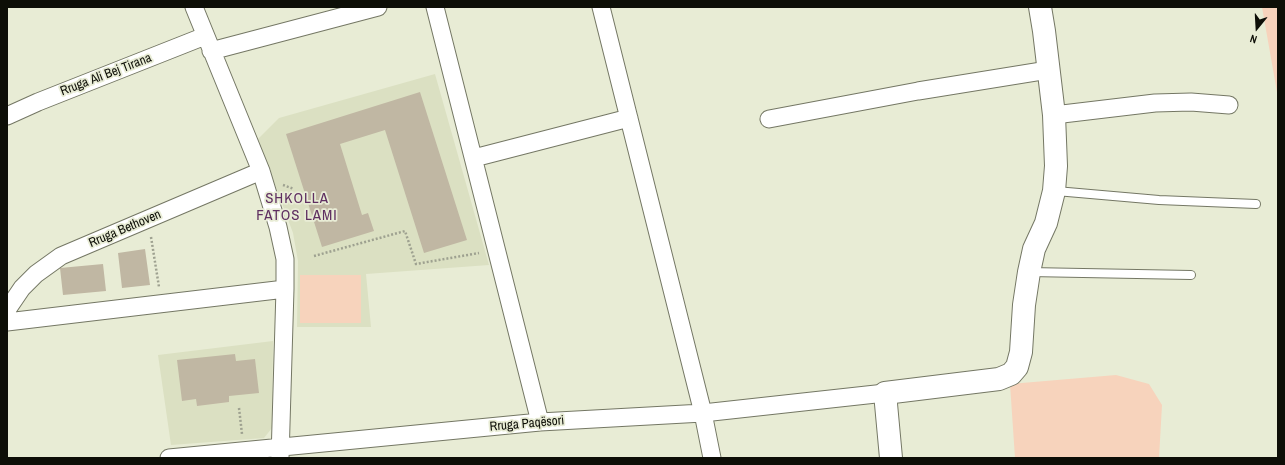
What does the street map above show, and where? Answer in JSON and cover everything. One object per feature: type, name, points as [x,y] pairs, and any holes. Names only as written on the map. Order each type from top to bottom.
[{"type":"street","points":[[194,7],[261,171],[278,227],[285,259],[280,453]]},
{"type":"street","name":"Rruga Ali Bej Tirana","points":[[7,116],[38,102],[208,44],[378,7]]},
{"type":"street","points":[[436,7],[540,422]]},
{"type":"street","points":[[601,7],[703,413],[712,458]]},
{"type":"street","points":[[891,458],[885,393],[999,379],[1011,374],[1017,367],[1021,352],[1024,304],[1029,272],[1034,249],[1046,223],[1054,191],[1056,166],[1054,115],[1040,7]]},
{"type":"street","points":[[769,119],[918,91],[1048,70]]},
{"type":"street","points":[[1054,115],[1155,103],[1192,102],[1229,105]]},
{"type":"street","points":[[474,158],[629,118]]},
{"type":"street","name":"Rruga Bethoven","points":[[7,310],[22,288],[36,274],[61,256],[261,171]]},
{"type":"street","points":[[7,322],[285,289]]},
{"type":"street","name":"Rruga Paqësori","points":[[169,458],[280,453],[540,422],[703,413],[885,393]]},
{"type":"lane","points":[[1054,191],[1159,200],[1256,204]]},
{"type":"lane","points":[[1029,272],[1191,274]]},
{"type":"path","points":[[148,219],[162,304]]},
{"type":"path","points":[[314,256],[405,231],[416,264],[485,252]]},
{"type":"path","points":[[239,408],[242,439]]},
{"type":"shaded area","points":[[1262,7],[1278,7],[1278,98]]},
{"type":"shaded area","points":[[435,74],[489,265],[366,274],[371,327],[297,327],[298,261],[293,233],[258,139],[279,118]]},
{"type":"shaded area","points":[[300,275],[361,275],[361,323],[300,323]]},
{"type":"shaded area","points":[[273,341],[272,428],[264,438],[171,445],[158,355]]},
{"type":"shaded area","points":[[1116,375],[1149,384],[1162,405],[1159,458],[1015,458],[1010,384]]},
{"type":"building","points":[[420,92],[467,240],[424,253],[385,130],[340,144],[362,215],[368,213],[374,231],[322,247],[286,134]]},
{"type":"building","points":[[145,249],[150,285],[122,288],[118,253]]},
{"type":"building","points":[[103,264],[106,291],[63,295],[60,268]]},
{"type":"building","points":[[235,354],[236,361],[255,359],[259,393],[229,396],[229,402],[197,406],[196,399],[182,401],[177,360]]},
{"type":"district","name":"SHKOLLA FATOS LAMI","points":[[297,208]]}]
